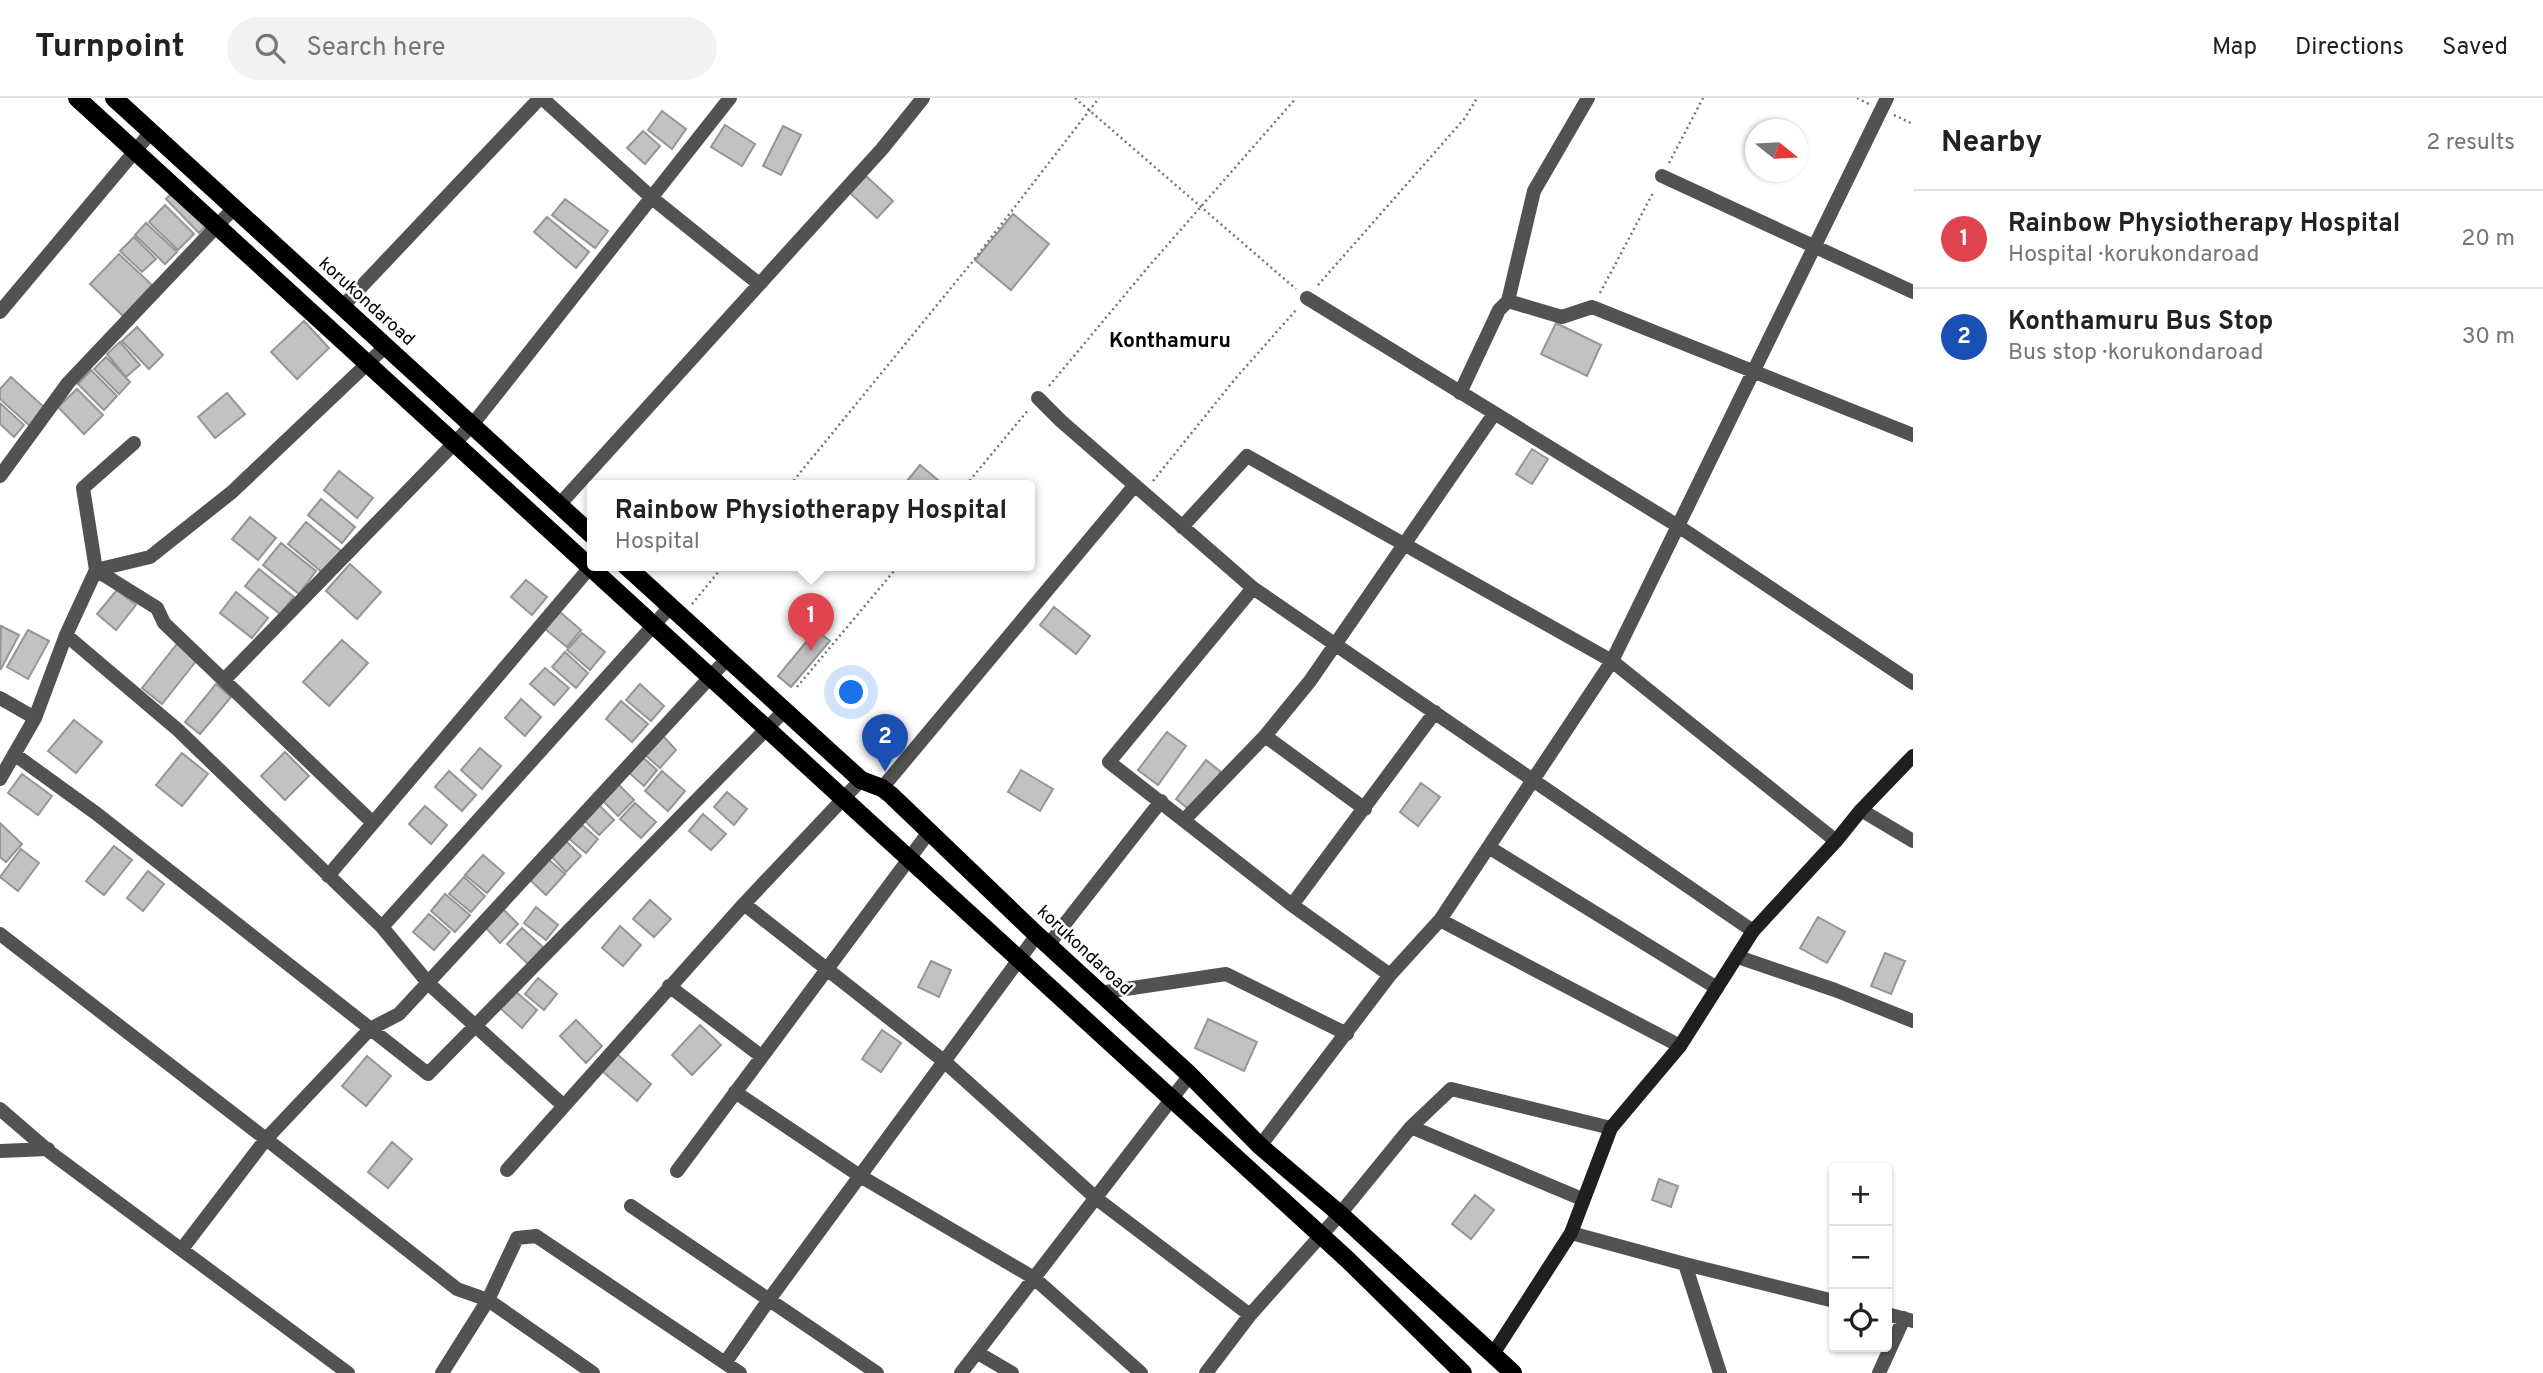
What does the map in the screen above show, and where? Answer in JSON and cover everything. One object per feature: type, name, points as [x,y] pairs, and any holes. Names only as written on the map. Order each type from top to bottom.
[{"type":"main road","points":[[77,98],[587,562]]},
{"type":"main road","name":"korukondaroad","points":[[114,98],[587,530]]},
{"type":"main road","points":[[596,571],[1321,1235],[1463,1373]]},
{"type":"main road","name":"korukondaroad","points":[[632,571],[860,780],[882,788],[1190,1075],[1261,1146],[1340,1213],[1513,1373]]},
{"type":"main road","points":[[1493,1354],[1571,1233],[1611,1128],[1680,1046],[1753,931],[1913,756]]},
{"type":"street","points":[[342,307],[541,98],[652,198],[759,284]]},
{"type":"street","points":[[224,680],[472,425],[730,98]]},
{"type":"street","points":[[559,505],[882,149],[923,98]]},
{"type":"street","points":[[1460,393],[1499,310],[1508,301],[1534,191],[1588,98]]},
{"type":"street","points":[[1261,1146],[1390,975],[1440,920],[1612,661],[1887,98]]},
{"type":"street","points":[[0,312],[151,132]]},
{"type":"street","points":[[1662,176],[1913,292]]},
{"type":"street","points":[[0,476],[68,383],[234,208]]},
{"type":"street","points":[[1307,298],[1678,526],[1913,683]]},
{"type":"street","points":[[1508,301],[1562,317],[1592,307],[1913,435]]},
{"type":"street","points":[[96,570],[150,557],[232,492],[386,346]]},
{"type":"street","points":[[1038,398],[1253,588],[1753,931]]},
{"type":"street","points":[[1185,819],[1265,736],[1310,681],[1494,414]]},
{"type":"street","points":[[0,779],[35,718],[66,635],[96,570],[83,488],[134,443]]},
{"type":"street","points":[[1182,527],[1247,456],[1612,661],[1836,841]]},
{"type":"street","points":[[882,788],[1139,489]]},
{"type":"street","points":[[96,570],[157,608],[164,623],[327,776],[373,823]]},
{"type":"street","points":[[328,876],[587,571]]},
{"type":"street","points":[[1253,588],[1109,762],[1292,905],[1390,975]]},
{"type":"street","points":[[382,928],[654,625],[676,612]]},
{"type":"street","points":[[66,635],[178,730],[382,928],[428,983],[564,1106]]},
{"type":"street","points":[[182,1249],[267,1139],[370,1029],[399,1014],[727,659]]},
{"type":"street","points":[[0,698],[35,718]]},
{"type":"street","points":[[14,754],[97,814],[428,1074],[784,710]]},
{"type":"street","points":[[1292,905],[1435,712]]},
{"type":"street","points":[[1265,736],[1365,809]]},
{"type":"street","points":[[507,1170],[669,986],[860,780]]},
{"type":"street","points":[[725,1363],[1019,960],[1043,940],[1161,801]]},
{"type":"street","points":[[1861,810],[1913,841]]},
{"type":"street","points":[[677,1171],[929,832]]},
{"type":"street","points":[[1490,848],[1717,988]]},
{"type":"street","points":[[744,904],[946,1062],[1097,1199],[1250,1315]]},
{"type":"street","points":[[1440,920],[1680,1046]]},
{"type":"street","points":[[0,934],[457,1289],[488,1300],[593,1373]]},
{"type":"street","points":[[1738,957],[1835,990],[1913,1021]]},
{"type":"street","points":[[1099,993],[1226,974],[1347,1034]]},
{"type":"street","points":[[669,986],[761,1056]]},
{"type":"street","points":[[961,1373],[1190,1075]]},
{"type":"street","points":[[1206,1373],[1250,1315],[1412,1127],[1451,1088],[1611,1128]]},
{"type":"street","points":[[735,1092],[860,1176],[1034,1278],[1141,1373]]},
{"type":"street","points":[[0,1109],[48,1149],[348,1373]]},
{"type":"street","points":[[1412,1127],[1582,1199]]},
{"type":"street","points":[[0,1151],[48,1149]]},
{"type":"street","points":[[631,1206],[877,1373]]},
{"type":"street","points":[[1571,1233],[1829,1300]]},
{"type":"street","points":[[442,1373],[488,1300],[517,1238],[536,1236],[740,1373]]},
{"type":"street","points":[[1685,1264],[1720,1373]]},
{"type":"street","points":[[1879,1373],[1908,1320]]},
{"type":"street","points":[[978,1353],[1012,1373]]},
{"type":"path","points":[[1075,98],[1307,298]]},
{"type":"path","points":[[794,480],[973,261],[1099,98]]},
{"type":"path","points":[[970,480],[1296,98]]},
{"type":"path","points":[[1139,489],[1465,118],[1477,98]]},
{"type":"path","points":[[1592,307],[1703,98]]},
{"type":"path","points":[[676,612],[718,571]]},
{"type":"path","points":[[797,687],[894,571]]},
{"type":"building","points":[[662,111],[686,129],[672,149],[648,130]]},
{"type":"building","points":[[725,125],[755,144],[742,166],[711,147]]},
{"type":"building","points":[[783,126],[801,135],[781,175],[763,166]]},
{"type":"building","points":[[643,131],[660,146],[645,164],[627,148]]},
{"type":"building","points":[[866,176],[893,201],[877,218],[850,193]]},
{"type":"building","points":[[181,184],[214,217],[199,233],[166,199]]},
{"type":"building","points":[[565,199],[608,231],[595,248],[552,215]]},
{"type":"building","points":[[165,205],[194,234],[178,250],[149,222]]},
{"type":"building","points":[[1013,214],[1049,244],[1011,290],[975,260]]},
{"type":"building","points":[[547,217],[589,252],[576,268],[534,232]]},
{"type":"building","points":[[146,223],[177,252],[165,264],[135,235]]},
{"type":"building","points":[[134,237],[156,259],[142,272],[120,251]]},
{"type":"building","points":[[119,254],[152,285],[123,316],[90,284]]},
{"type":"building","points":[[304,321],[329,348],[297,379],[271,352]]},
{"type":"building","points":[[1556,323],[1601,345],[1587,376],[1541,354]]},
{"type":"building","points":[[137,327],[163,355],[149,369],[122,341]]},
{"type":"building","points":[[120,342],[140,365],[126,377],[107,354]]},
{"type":"building","points":[[106,357],[130,382],[119,394],[94,369]]},
{"type":"building","points":[[91,370],[117,396],[104,410],[78,384]]},
{"type":"building","points":[[11,377],[45,408],[30,426],[0,399],[0,389]]},
{"type":"building","points":[[77,389],[103,415],[84,434],[58,407]]},
{"type":"building","points":[[227,393],[245,414],[215,438],[198,417]]},
{"type":"building","points":[[0,403],[24,425],[14,437],[0,424]]},
{"type":"building","points":[[1532,449],[1548,459],[1532,484],[1516,474]]},
{"type":"building","points":[[920,465],[938,480],[908,480]]},
{"type":"building","points":[[339,471],[373,498],[357,518],[324,490]]},
{"type":"building","points":[[321,499],[355,527],[342,543],[308,515]]},
{"type":"building","points":[[250,517],[276,538],[258,560],[232,539]]},
{"type":"building","points":[[306,522],[341,551],[323,573],[288,544]]},
{"type":"building","points":[[281,543],[316,571],[299,594],[263,565]]},
{"type":"building","points":[[350,564],[381,592],[357,619],[326,591]]},
{"type":"building","points":[[259,569],[294,597],[280,614],[245,586]]},
{"type":"building","points":[[526,580],[547,597],[532,615],[511,597]]},
{"type":"building","points":[[117,590],[136,605],[116,630],[97,614]]},
{"type":"building","points":[[236,592],[268,618],[252,638],[220,613]]},
{"type":"building","points":[[1054,607],[1090,636],[1076,654],[1040,625]]},
{"type":"building","points":[[560,612],[581,630],[567,647],[545,629]]},
{"type":"building","points":[[1,626],[19,635],[0,669]]},
{"type":"building","points":[[28,630],[49,641],[28,679],[7,667]]},
{"type":"building","points":[[816,630],[830,641],[791,687],[778,676]]},
{"type":"building","points":[[582,633],[605,652],[590,670],[567,650]]},
{"type":"building","points":[[342,640],[368,663],[329,706],[303,682]]},
{"type":"building","points":[[177,644],[197,660],[162,704],[142,688]]},
{"type":"building","points":[[565,652],[588,673],[576,688],[552,667]]},
{"type":"building","points":[[545,668],[569,688],[554,705],[530,684]]},
{"type":"building","points":[[216,684],[231,697],[200,734],[185,722]]},
{"type":"building","points":[[640,684],[664,706],[651,721],[626,700]]},
{"type":"building","points":[[521,699],[541,717],[525,736],[505,718]]},
{"type":"building","points":[[621,701],[648,724],[632,742],[606,719]]},
{"type":"building","points":[[74,720],[102,742],[76,773],[48,751]]},
{"type":"building","points":[[1167,732],[1186,746],[1158,785],[1138,770]]},
{"type":"building","points":[[662,735],[676,750],[660,768],[644,754]]},
{"type":"building","points":[[480,748],[501,766],[482,789],[461,770]]},
{"type":"building","points":[[285,752],[309,776],[285,800],[261,776]]},
{"type":"building","points":[[182,753],[208,774],[182,806],[156,785]]},
{"type":"building","points":[[640,755],[657,770],[644,786],[627,771]]},
{"type":"building","points":[[1206,760],[1221,772],[1191,811],[1176,799]]},
{"type":"building","points":[[1021,770],[1053,789],[1040,811],[1008,792]]},
{"type":"building","points":[[449,771],[476,795],[462,811],[435,787]]},
{"type":"building","points":[[662,771],[685,791],[668,811],[645,791]]},
{"type":"building","points":[[22,774],[52,796],[38,815],[8,793]]},
{"type":"building","points":[[617,783],[634,800],[618,816],[601,799]]},
{"type":"building","points":[[1421,783],[1440,797],[1418,826],[1400,812]]},
{"type":"building","points":[[727,792],[747,809],[734,825],[714,807]]},
{"type":"building","points":[[635,803],[656,822],[641,838],[620,819]]},
{"type":"building","points":[[598,804],[614,820],[599,835],[583,819]]},
{"type":"building","points":[[425,806],[447,825],[431,844],[409,824]]},
{"type":"building","points":[[703,814],[726,834],[711,850],[689,831]]},
{"type":"building","points":[[0,823],[22,844],[6,862],[0,857]]},
{"type":"building","points":[[581,824],[598,839],[586,853],[568,838]]},
{"type":"building","points":[[565,840],[581,856],[566,872],[550,855]]},
{"type":"building","points":[[114,846],[132,860],[104,895],[86,881]]},
{"type":"building","points":[[21,849],[39,863],[18,891],[0,877]]},
{"type":"building","points":[[483,855],[504,873],[487,893],[465,875]]},
{"type":"building","points":[[547,858],[565,874],[546,895],[529,879]]},
{"type":"building","points":[[148,871],[164,884],[143,911],[127,898]]},
{"type":"building","points":[[464,877],[485,896],[471,912],[449,894]]},
{"type":"building","points":[[445,894],[470,915],[455,932],[431,911]]},
{"type":"building","points":[[650,900],[671,919],[654,937],[633,919]]},
{"type":"building","points":[[536,907],[558,925],[546,940],[524,923]]},
{"type":"building","points":[[503,909],[518,924],[500,943],[485,927]]},
{"type":"building","points":[[429,914],[450,932],[434,950],[413,932]]},
{"type":"building","points":[[1818,917],[1845,932],[1827,963],[1800,948]]},
{"type":"building","points":[[620,926],[641,945],[623,966],[602,948]]},
{"type":"building","points":[[522,928],[543,947],[528,964],[507,944]]},
{"type":"building","points":[[1885,953],[1905,961],[1891,994],[1871,986]]},
{"type":"building","points":[[931,961],[951,970],[939,997],[918,987]]},
{"type":"building","points":[[538,978],[557,994],[544,1010],[525,994]]},
{"type":"building","points":[[515,991],[537,1010],[522,1028],[500,1008]]},
{"type":"building","points":[[1208,1019],[1257,1042],[1244,1071],[1195,1048]]},
{"type":"building","points":[[576,1020],[602,1046],[586,1063],[560,1036]]},
{"type":"building","points":[[700,1025],[721,1045],[692,1075],[672,1055]]},
{"type":"building","points":[[882,1030],[901,1043],[881,1072],[862,1059]]},
{"type":"building","points":[[617,1054],[651,1084],[637,1101],[602,1071]]},
{"type":"building","points":[[367,1056],[391,1076],[366,1106],[342,1086]]},
{"type":"building","points":[[392,1142],[412,1159],[388,1188],[368,1172]]},
{"type":"building","points":[[1659,1179],[1678,1186],[1671,1207],[1652,1200]]},
{"type":"building","points":[[1475,1195],[1494,1210],[1471,1239],[1452,1224]]},
{"type":"place","name":"Rainbow Physiotherapy Hospital","points":[[811,651]]},
{"type":"place","name":"Konthamuru Bus Stop","points":[[885,772]]},
{"type":"district","name":"Konthamuru","points":[[1170,340]]}]
